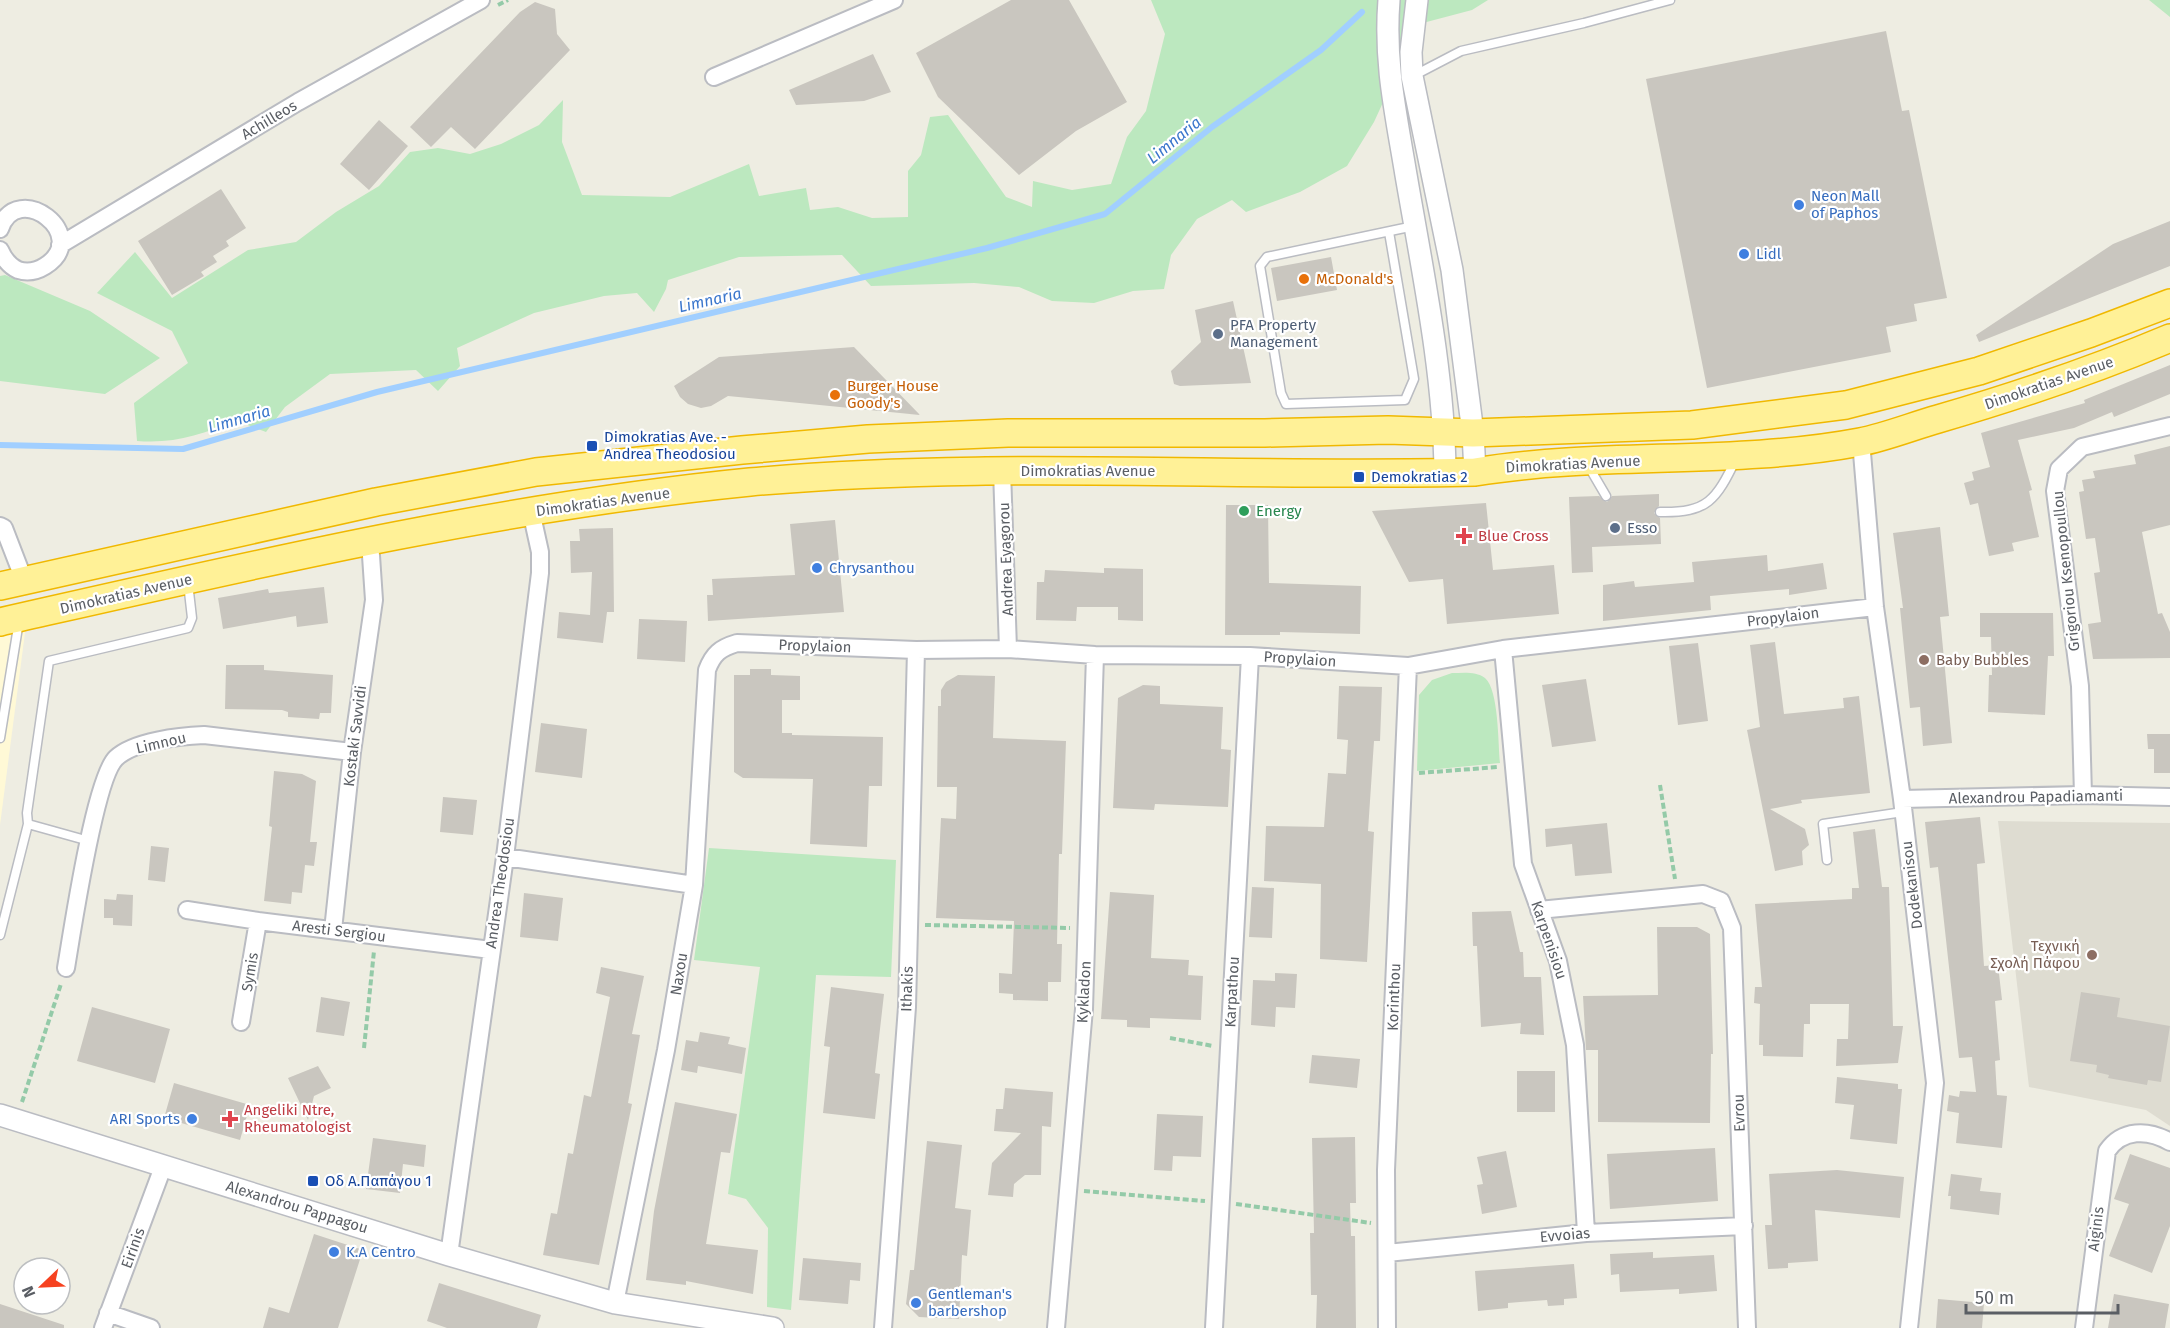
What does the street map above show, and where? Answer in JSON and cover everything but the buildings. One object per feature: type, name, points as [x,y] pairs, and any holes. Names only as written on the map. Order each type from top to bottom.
[{"type":"highway","points":[[12,583],[364,504],[536,472],[742,450],[868,439],[1008,433],[1265,434],[1388,430],[1473,433],[1692,425],[1846,405],[1979,371],[2170,303]]},
{"type":"highway","name":"Dimokratias Avenue","points":[[10,620],[370,541],[531,511],[749,483],[887,474],[1002,470],[1475,472],[1530,463],[1738,456],[1860,441],[1989,404],[2098,368],[2170,338]]},
{"type":"street","name":"Achilleos","points":[[60,245],[298,102],[481,0]]},
{"type":"street","points":[[714,76],[894,0]]},
{"type":"street","points":[[1389,0],[1387,61],[1429,310],[1444,432],[1445,472]]},
{"type":"street","points":[[1417,0],[1412,76],[1452,270],[1473,433],[1475,472]]},
{"type":"street","points":[[0,229],[13,213],[29,209],[46,214],[57,227],[60,245],[52,262],[37,271],[19,270],[4,260],[0,250]]},
{"type":"street","name":"Grigoriou Ksenopoullou","points":[[2083,795],[2080,686],[2055,492],[2059,469],[2082,447],[2170,426]]},
{"type":"street","name":"Dodekanisou","points":[[1860,441],[1875,607],[1902,805],[1935,1083],[1909,1328]]},
{"type":"street","name":"Andrea Eyagorou","points":[[1002,470],[1008,649]]},
{"type":"street","name":"Andrea Theodosiou","points":[[449,1255],[505,857],[540,573],[540,552],[531,511]]},
{"type":"street","points":[[0,526],[4,528],[12,583]]},
{"type":"street","name":"Kostaki Savvidi","points":[[333,930],[352,752],[374,600],[370,541]]},
{"type":"street","name":"Propylaion","points":[[723,648],[737,643],[916,650],[1008,649],[1095,655],[1250,656],[1408,666],[1503,649],[1875,607]]},
{"type":"street","name":"Naxou","points":[[615,1303],[666,1050],[694,885],[704,688],[712,656],[723,648]]},
{"type":"street","name":"Karpenisiou","points":[[1503,649],[1523,864],[1558,961],[1575,1045],[1586,1233]]},
{"type":"street","name":"Ithakis","points":[[883,1328],[907,1007],[916,650]]},
{"type":"street","name":"Kykladon","points":[[1056,1328],[1084,1009],[1095,655]]},
{"type":"street","name":"Karpathou","points":[[1214,1328],[1250,656]]},
{"type":"street","name":"Korinthou","points":[[1387,1328],[1386,1170],[1408,666]]},
{"type":"street","name":"Limnou","points":[[66,968],[89,841],[111,766],[126,751],[186,735],[204,735],[352,752]]},
{"type":"street","name":"Alexandrou Papadiamanti","points":[[1902,805],[2083,795],[2170,797]]},
{"type":"street","points":[[505,857],[694,885]]},
{"type":"street","name":"Evrou","points":[[1677,896],[1703,894],[1721,901],[1732,928],[1747,1328]]},
{"type":"street","points":[[1539,910],[1677,896]]},
{"type":"street","name":"Aresti Sergiou","points":[[187,910],[491,950]]},
{"type":"street","name":"Symis","points":[[241,1023],[258,921]]},
{"type":"street","name":"Alexandrou Pappagou","points":[[8,1117],[449,1255],[615,1303],[773,1328]]},
{"type":"street","name":"Aiginis","points":[[2084,1328],[2107,1151],[2120,1137],[2139,1132],[2170,1142]]},
{"type":"street","name":"Eirinis","points":[[106,1321],[163,1167]]},
{"type":"street","name":"Evvoias","points":[[1387,1253],[1586,1233],[1744,1226]]},
{"type":"street","points":[[106,1321],[151,1328]]},
{"type":"lane","points":[[1412,76],[1461,51],[1584,23],[1670,0]]},
{"type":"lane","points":[[1389,231],[1414,379],[1406,400],[1286,404],[1281,393],[1260,266],[1263,260],[1389,231],[1415,226]]},
{"type":"lane","points":[[1660,512],[1679,513],[1701,509],[1714,500],[1738,456]]},
{"type":"lane","points":[[1585,462],[1606,496]]},
{"type":"lane","points":[[0,935],[28,824],[27,813],[49,661],[188,628],[192,618],[188,580]]},
{"type":"lane","points":[[0,738],[10,620]]},
{"type":"lane","points":[[1827,860],[1823,824],[1902,805]]},
{"type":"lane","points":[[28,824],[89,841]]},
{"type":"path","points":[[1404,774],[1514,765]]},
{"type":"path","points":[[1660,785],[1677,896]]},
{"type":"path","points":[[909,925],[1086,928]]},
{"type":"path","points":[[364,1048],[375,936]]},
{"type":"path","points":[[8,1117],[66,968]]},
{"type":"path","points":[[1170,1038],[1229,1048]]},
{"type":"shaded area","points":[[26,625],[0,825],[0,632]]},
{"type":"shaded area","name":"Τεχνική Σχολή Πάφου","points":[[1998,821],[2170,823],[2170,1126],[2146,1110],[2029,1087]]},
{"type":"green space","points":[[1151,0],[1488,0],[1472,10],[1419,24],[1374,122],[1347,166],[1300,192],[1246,212],[1232,200],[1197,219],[1171,255],[1164,289],[1133,291],[1094,303],[1052,301],[1019,287],[974,283],[871,286],[842,255],[739,257],[668,280],[654,312],[637,293],[604,296],[534,313],[457,348],[460,366],[438,391],[416,370],[330,374],[285,407],[266,432],[237,421],[200,434],[176,439],[137,441],[134,403],[188,363],[172,331],[97,293],[135,252],[172,298],[248,250],[296,242],[336,212],[379,186],[410,152],[438,148],[470,154],[501,144],[539,125],[563,100],[562,142],[582,195],[670,197],[749,164],[759,196],[806,188],[810,210],[838,207],[872,218],[908,217],[908,171],[921,155],[930,117],[948,115],[1006,197],[1032,207],[1033,181],[1072,190],[1111,184],[1127,137],[1146,111],[1165,34]]},
{"type":"green space","points":[[2149,0],[2170,0],[2170,17]]},
{"type":"green space","points":[[5,275],[90,311],[160,358],[105,394],[0,381],[0,276]]},
{"type":"green space","points":[[1452,673],[1478,674],[1490,684],[1495,705],[1500,763],[1417,771],[1419,695],[1432,680]]},
{"type":"green space","points":[[709,848],[896,860],[891,977],[816,975],[791,1310],[767,1307],[768,1228],[746,1199],[728,1194],[760,967],[694,960]]},
{"type":"waterway","name":"Limnaria","points":[[0,445],[183,449],[377,392],[987,248],[1105,214],[1212,127],[1321,50],[1362,12]]},
{"type":"place","name":"Neon Mall of Paphos","points":[[1799,205]]},
{"type":"place","name":"Lidl","points":[[1744,254]]},
{"type":"place","name":"McDonald's","points":[[1304,279]]},
{"type":"place","name":"PFA Property Management","points":[[1218,334]]},
{"type":"place","name":"Burger House Goody's","points":[[835,395]]},
{"type":"place","name":"Dimokratias Ave. - Andrea Theodosiou","points":[[592,446]]},
{"type":"place","name":"Demokratias 2","points":[[1359,477]]},
{"type":"place","name":"Energy","points":[[1244,511]]},
{"type":"place","name":"Esso","points":[[1615,528]]},
{"type":"place","name":"Blue Cross","points":[[1464,536]]},
{"type":"place","name":"Chrysanthou","points":[[817,568]]},
{"type":"place","name":"Baby Bubbles","points":[[1924,660]]},
{"type":"place","name":"Τεχνική Σχολή Πάφου","points":[[2092,955]]},
{"type":"place","name":"ARI Sports","points":[[192,1119]]},
{"type":"place","name":"Angeliki Ntre, Rheumatologist","points":[[230,1119]]},
{"type":"place","name":"Οδ Α.Παπάγου 1","points":[[313,1181]]},
{"type":"place","name":"K.A Centro","points":[[334,1252]]},
{"type":"place","name":"Gentleman's barbershop","points":[[916,1303]]}]
